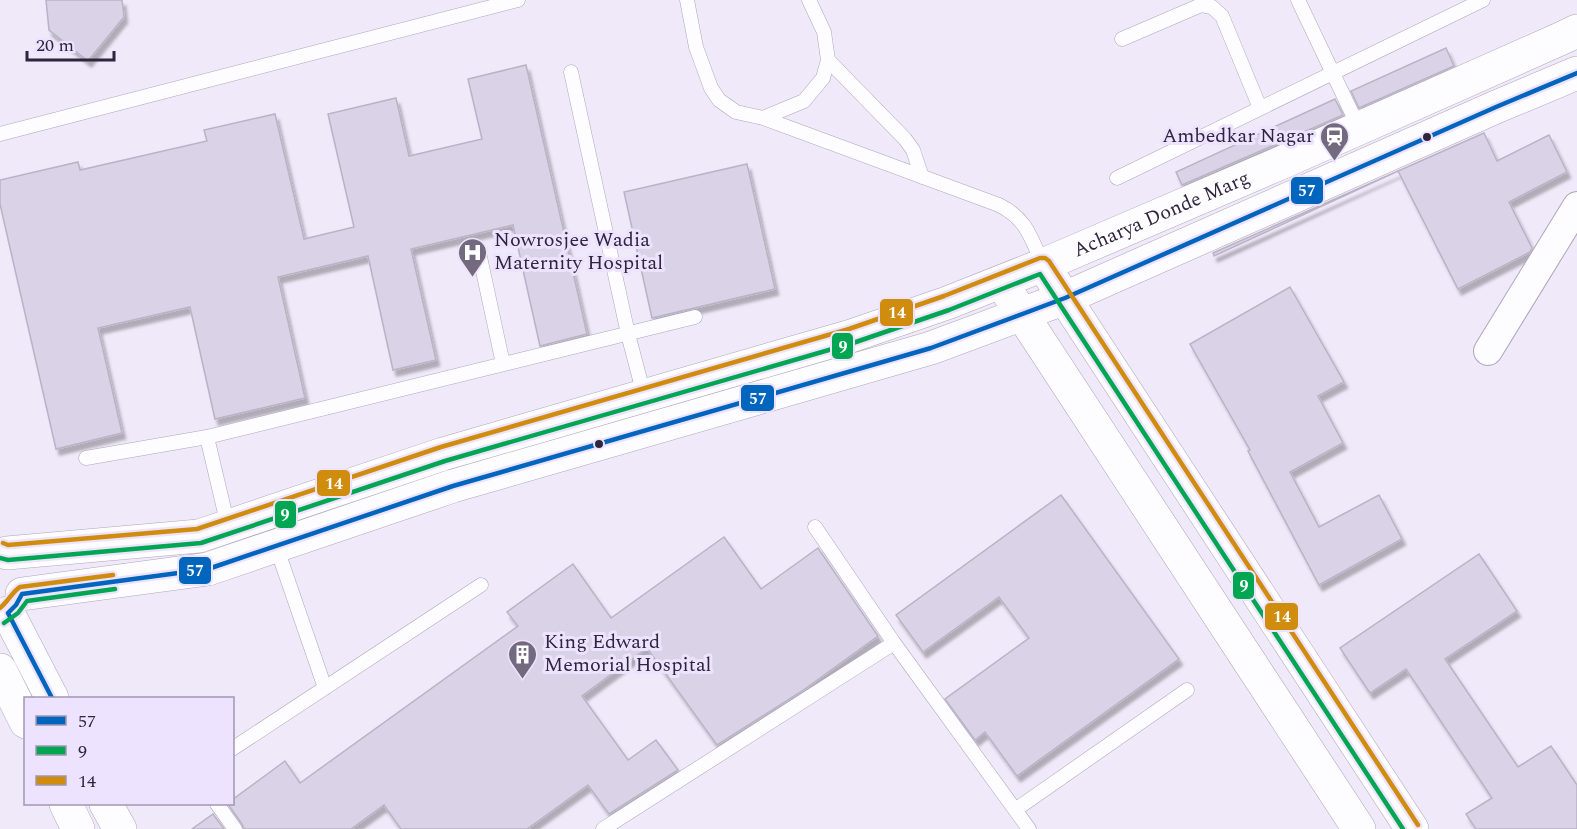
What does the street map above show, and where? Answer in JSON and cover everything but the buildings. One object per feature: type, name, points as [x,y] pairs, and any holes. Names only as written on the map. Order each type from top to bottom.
[{"type":"main road","name":"Acharya Donde Marg","points":[[3,551],[214,531],[442,454],[851,336],[947,303],[1043,265],[1283,162],[1577,30]]},
{"type":"main road","points":[[1481,74],[1496,107]]},
{"type":"main road","name":"Acharya Donde Marg","points":[[10,608],[208,569],[453,486],[931,348],[1065,298],[1496,107],[1576,74]]},
{"type":"main road","points":[[1283,162],[1297,195]]},
{"type":"main road","points":[[1043,265],[1412,829]]},
{"type":"main road","points":[[1001,282],[1359,829]]},
{"type":"main road","points":[[519,432],[526,465]]},
{"type":"main road","points":[[208,569],[214,531]]},
{"type":"main road","points":[[3,551],[15,560],[21,571],[23,582],[10,608],[51,697]]},
{"type":"main road","points":[[0,670],[24,718]]},
{"type":"main road","points":[[66,805],[78,829]]},
{"type":"street","points":[[1488,351],[1577,206]]},
{"type":"lane","points":[[0,134],[519,0]]},
{"type":"lane","points":[[687,0],[696,47],[711,88],[719,100],[736,112],[764,118],[1011,211],[1022,220],[1043,265]]},
{"type":"lane","points":[[764,118],[804,101],[823,78],[828,60],[824,32],[809,0]]},
{"type":"lane","points":[[1298,0],[1359,128]]},
{"type":"lane","points":[[1117,178],[1483,0]]},
{"type":"lane","points":[[1122,39],[1201,4],[1212,7],[1222,16],[1260,108]]},
{"type":"lane","points":[[828,60],[905,139],[913,150],[922,177]]},
{"type":"lane","points":[[570,72],[628,334],[644,395]]},
{"type":"lane","points":[[480,257],[503,364]]},
{"type":"lane","points":[[86,458],[207,437],[695,317]]},
{"type":"lane","points":[[207,437],[214,531]]},
{"type":"lane","points":[[815,528],[894,643],[1029,829]]},
{"type":"lane","points":[[276,546],[325,688]]},
{"type":"lane","points":[[234,748],[481,585]]},
{"type":"lane","points":[[603,829],[894,643]]},
{"type":"lane","points":[[1015,810],[1187,690]]},
{"type":"lane","points":[[218,805],[235,829]]},
{"type":"transit line","name":"57","points":[[51,697],[8,613],[22,594],[208,569],[453,486],[931,348],[1065,298],[1577,73]]},
{"type":"transit line","name":"14","points":[[3,543],[8,545],[197,529],[441,447],[849,329],[1045,258],[1418,825]]},
{"type":"transit line","name":"9","points":[[0,558],[8,560],[201,543],[445,461],[853,343],[949,310],[1040,274],[1403,829]]},
{"type":"transit line","name":"14","points":[[0,608],[20,587],[113,575]]},
{"type":"transit line","name":"9","points":[[4,623],[18,613],[27,601],[115,589]]},
{"type":"place","name":"Ambedkar Nagar","points":[[1335,162]]},
{"type":"place","name":"Nowrosjee Wadia Maternity Hospital","points":[[473,278]]},
{"type":"place","name":"King Edward Memorial Hospital","points":[[523,680]]}]
